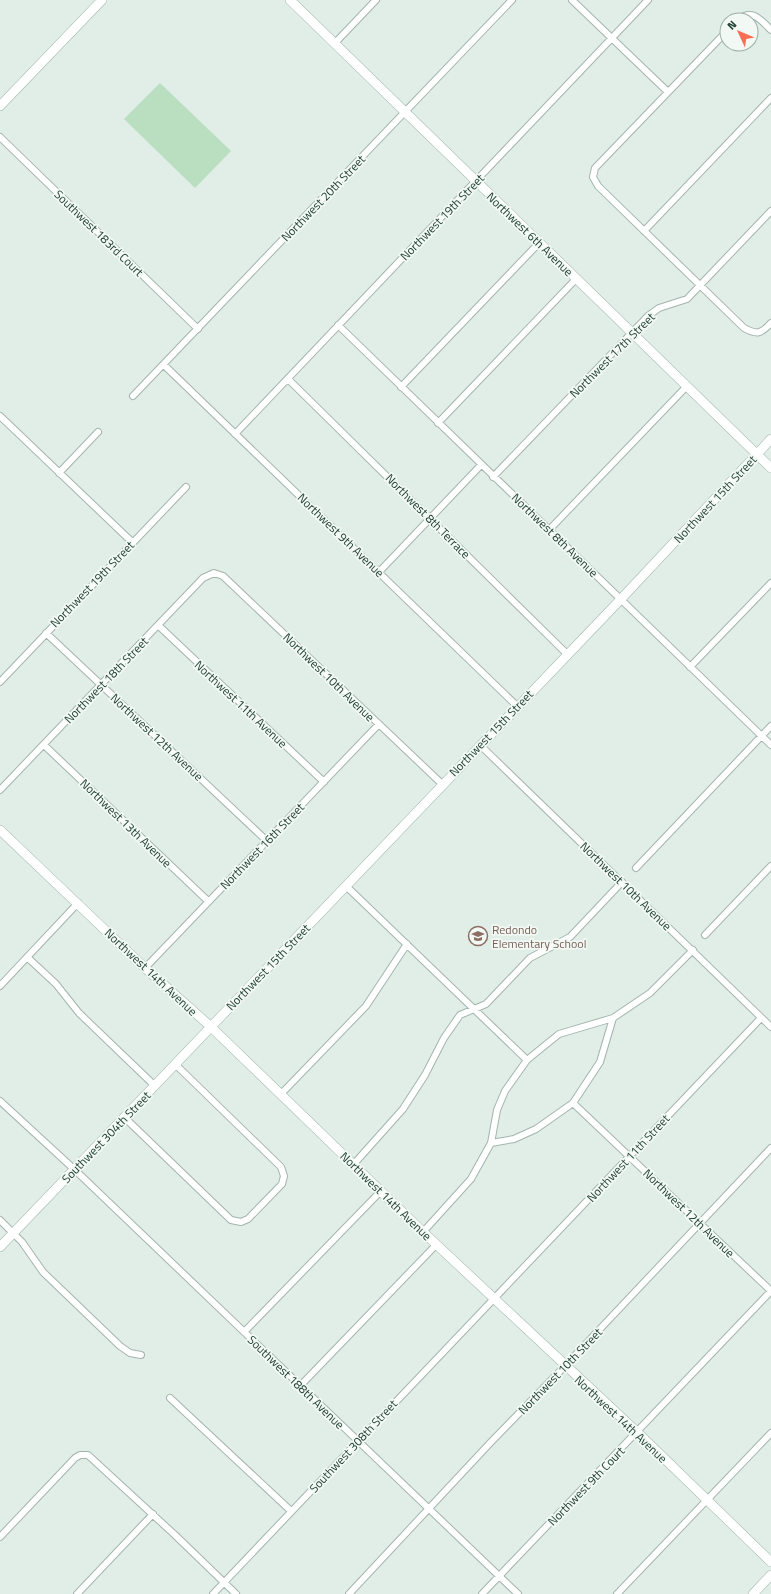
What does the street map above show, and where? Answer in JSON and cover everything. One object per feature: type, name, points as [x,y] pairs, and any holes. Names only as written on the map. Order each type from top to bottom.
[{"type":"street","points":[[0,106],[102,0]]},
{"type":"street","name":"Northwest 6th Avenue","points":[[290,0],[771,468]]},
{"type":"street","points":[[334,43],[376,0]]},
{"type":"street","name":"Northwest 20th Street","points":[[134,396],[512,0]]},
{"type":"street","points":[[572,0],[668,92]]},
{"type":"street","name":"Northwest 19th Street","points":[[235,434],[648,0]]},
{"type":"street","points":[[759,19],[771,30]]},
{"type":"street","points":[[719,39],[595,168],[593,177],[598,186],[744,328],[753,333],[764,331],[771,323]]},
{"type":"street","points":[[644,231],[771,98]]},
{"type":"street","name":"Southwest 183rd Court","points":[[0,137],[198,330]]},
{"type":"street","name":"Northwest 17th Street","points":[[493,476],[632,332],[659,308],[687,299],[771,211]]},
{"type":"street","points":[[401,388],[539,243]]},
{"type":"street","points":[[438,423],[576,279]]},
{"type":"street","name":"Northwest 8th Avenue","points":[[338,325],[401,388],[621,599],[771,746]]},
{"type":"street","name":"Northwest 9th Avenue","points":[[164,365],[517,706]]},
{"type":"street","name":"Northwest 8th Terrace","points":[[288,379],[567,654]]},
{"type":"street","points":[[549,530],[687,386]]},
{"type":"street","points":[[0,416],[132,542]]},
{"type":"street","points":[[59,472],[98,432]]},
{"type":"street","name":"Northwest 15th Street","points":[[210,1026],[621,599],[771,439]]},
{"type":"street","points":[[379,572],[481,465]]},
{"type":"street","name":"Northwest 19th Street","points":[[0,682],[186,487]]},
{"type":"street","name":"Northwest 18th Street","points":[[0,790],[159,626],[203,578],[214,573]]},
{"type":"street","name":"Northwest 10th Avenue","points":[[214,573],[223,576],[442,784]]},
{"type":"street","points":[[690,667],[771,584]]},
{"type":"street","name":"Northwest 11th Avenue","points":[[159,626],[324,782]]},
{"type":"street","name":"Northwest 12th Avenue","points":[[46,633],[267,841]]},
{"type":"street","name":"Northwest 16th Street","points":[[145,968],[379,724]]},
{"type":"street","points":[[636,868],[771,726]]},
{"type":"street","name":"Northwest 13th Avenue","points":[[44,745],[208,901]]},
{"type":"street","name":"Northwest 10th Avenue","points":[[480,746],[693,950],[771,1027]]},
{"type":"street","name":"Northwest 14th Avenue","points":[[0,830],[145,968],[210,1026],[380,1192],[637,1432],[706,1501],[771,1562]]},
{"type":"street","points":[[705,935],[771,866]]},
{"type":"street","points":[[353,1165],[403,1109],[425,1075],[444,1038],[460,1015],[486,1004],[530,958],[570,937],[622,882]]},
{"type":"street","points":[[346,886],[527,1060]]},
{"type":"street","points":[[0,986],[78,904]]},
{"type":"street","points":[[281,1094],[366,1006],[407,944]]},
{"type":"street","points":[[423,1232],[470,1179],[491,1144],[497,1110],[502,1097],[527,1060],[559,1034],[613,1018],[650,992],[693,950]]},
{"type":"street","points":[[28,957],[56,984],[79,1013],[154,1086]]},
{"type":"street","points":[[491,1144],[514,1139],[536,1129],[573,1103],[600,1062],[613,1018]]},
{"type":"street","name":"Northwest 11th Street","points":[[494,1299],[762,1018]]},
{"type":"street","name":"Southwest 304th Street","points":[[0,1247],[75,1170],[210,1026]]},
{"type":"street","points":[[124,1117],[231,1220],[242,1222],[248,1219],[282,1184],[284,1176],[281,1167],[175,1064]]},
{"type":"street","name":"Southwest 188th Avenue","points":[[0,1101],[75,1170],[518,1594]]},
{"type":"street","name":"Northwest 12th Avenue","points":[[573,1103],[771,1291]]},
{"type":"street","name":"Northwest 10th Street","points":[[349,1594],[771,1148]]},
{"type":"street","points":[[244,1332],[380,1192]]},
{"type":"street","points":[[0,1220],[13,1232],[43,1272],[115,1341],[130,1353],[141,1355]]},
{"type":"street","points":[[300,1386],[436,1245]]},
{"type":"street","name":"Northwest 9th Court","points":[[482,1594],[771,1291]]},
{"type":"street","name":"Southwest 308th Street","points":[[213,1594],[494,1299]]},
{"type":"street","points":[[170,1398],[291,1511]]},
{"type":"street","points":[[617,1594],[771,1433]]},
{"type":"street","points":[[0,1537],[75,1458],[84,1454],[91,1457],[153,1514],[236,1594]]},
{"type":"street","points":[[77,1594],[153,1514]]},
{"type":"street","points":[[753,1594],[771,1575]]},
{"type":"green space","points":[[160,83],[231,151],[195,188],[124,119]]},
{"type":"place","name":"Redondo Elementary School","points":[[478,936]]}]
